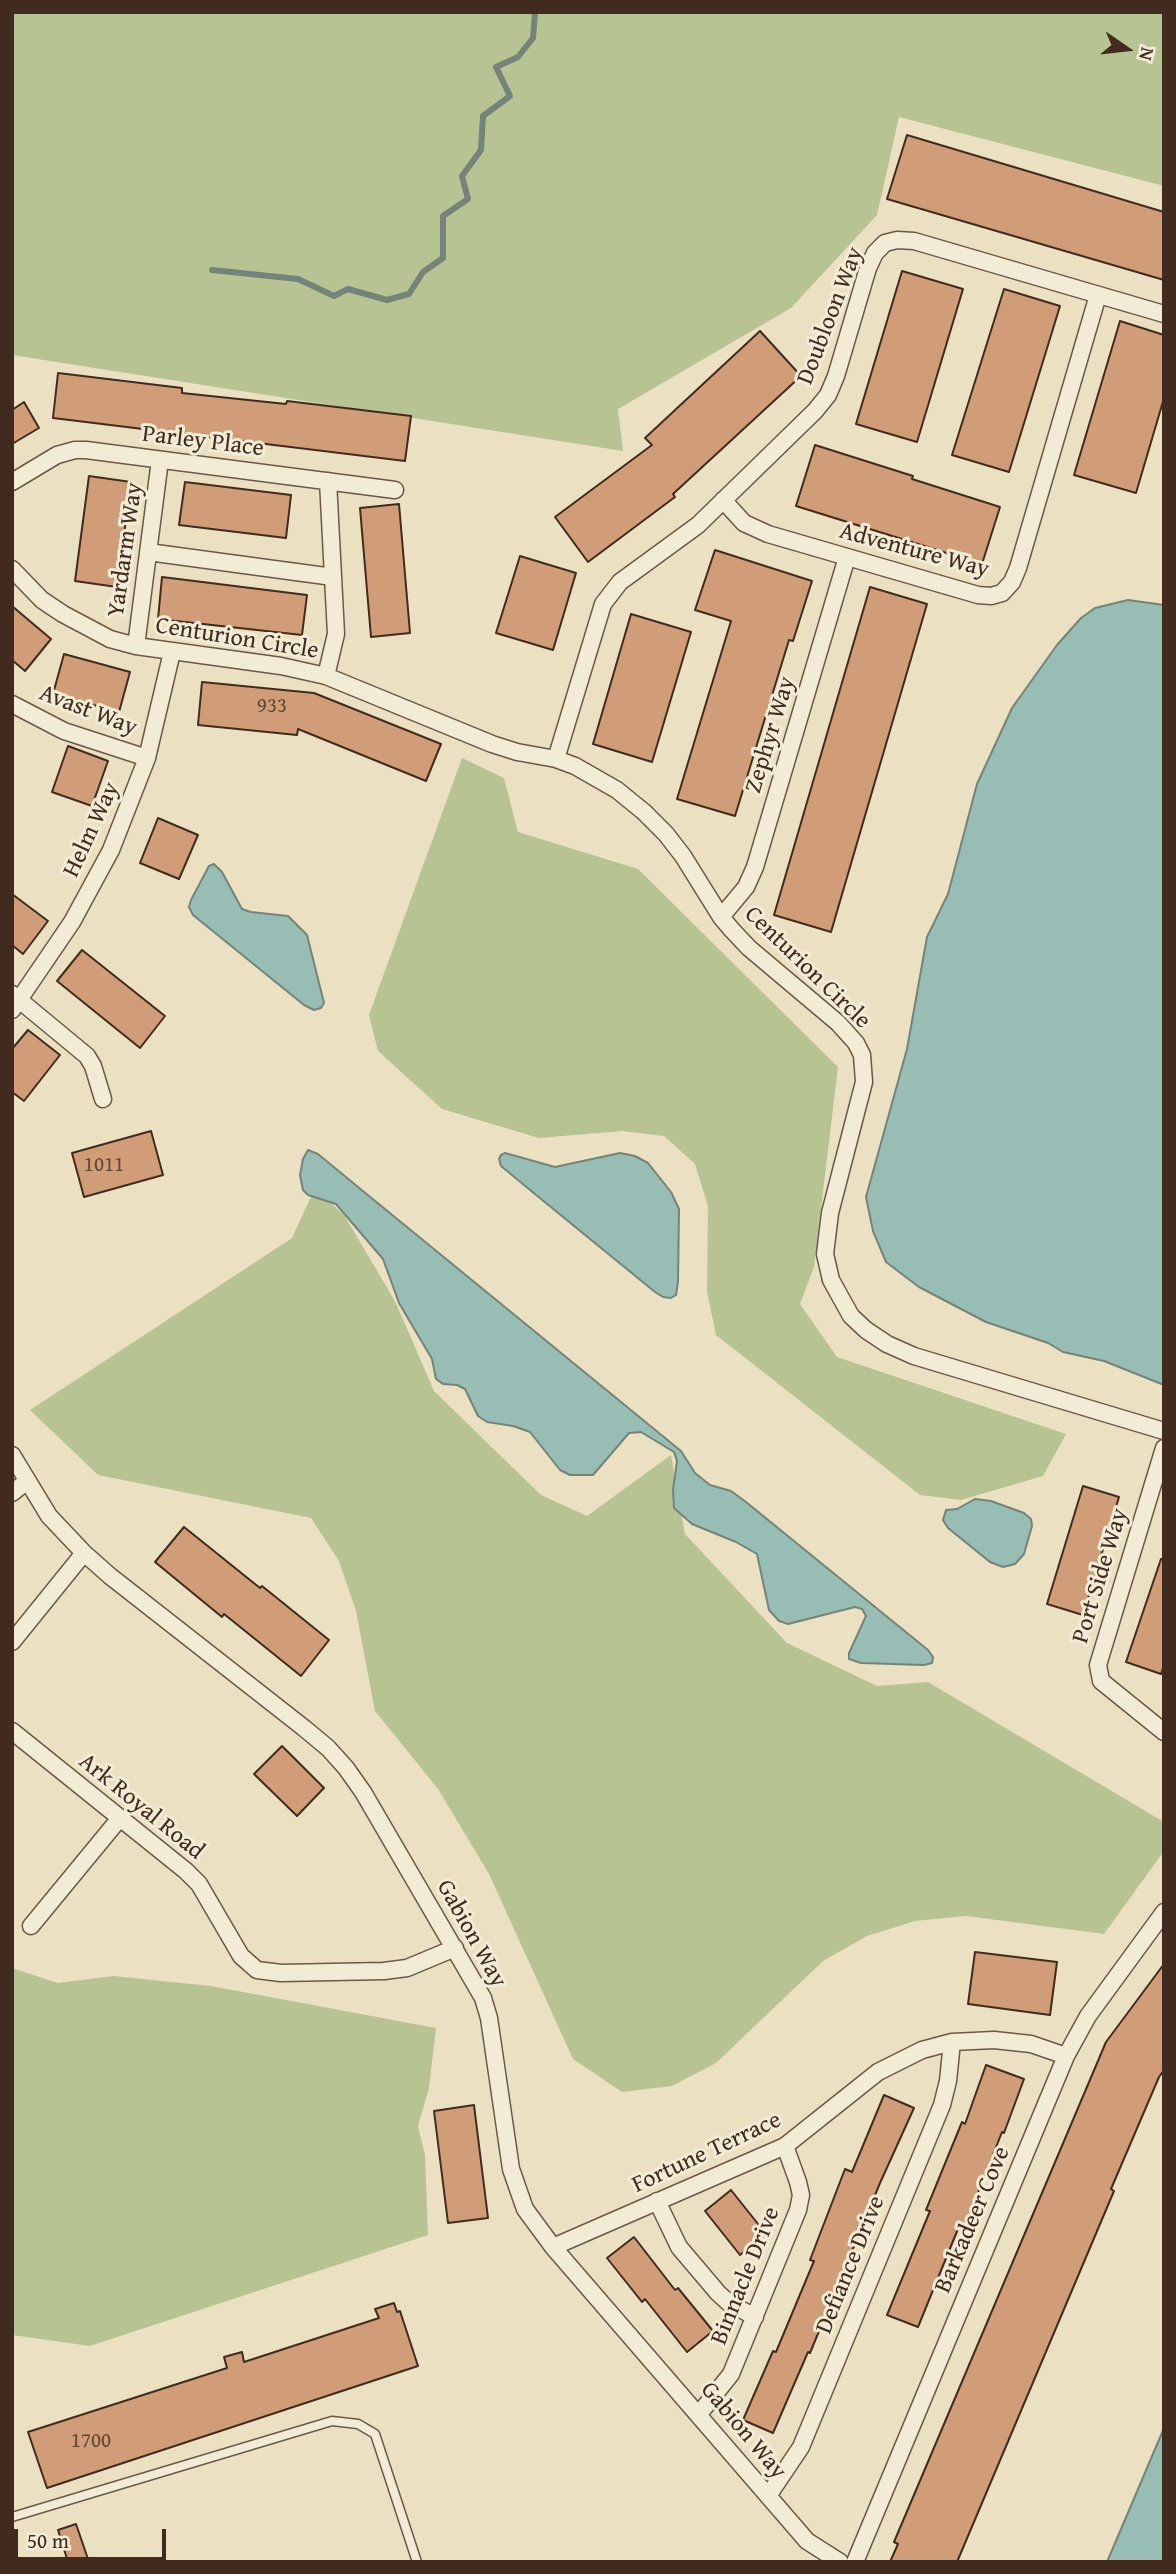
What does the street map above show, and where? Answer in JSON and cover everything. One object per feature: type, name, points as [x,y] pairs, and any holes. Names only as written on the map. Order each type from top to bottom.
[{"type":"street","name":"Doubloon Way","points":[[556,760],[603,604],[620,583],[698,525],[815,411],[828,395],[868,268],[875,253],[885,243],[897,240],[914,241],[1164,314]]},
{"type":"street","name":"Adventure Way","points":[[723,500],[744,523],[755,529],[978,595],[1003,593],[1018,568],[1098,295]]},
{"type":"street","name":"Parley Place","points":[[12,482],[57,455],[75,450],[396,490]]},
{"type":"street","name":"Yardarm Way","points":[[136,646],[160,460]]},
{"type":"street","points":[[326,676],[336,634],[328,481]]},
{"type":"street","points":[[148,552],[333,577]]},
{"type":"street","name":"Zephyr Way","points":[[721,917],[746,887],[755,867],[848,557]]},
{"type":"street","name":"Centurion Circle","points":[[12,569],[42,600],[110,639],[136,646],[281,666],[326,676],[492,744],[556,760],[594,775],[644,812],[683,856],[721,917],[749,948],[838,1023],[862,1055],[865,1068],[863,1088],[830,1213],[825,1254],[831,1280],[851,1316],[887,1344],[914,1356],[1164,1431]]},
{"type":"street","name":"Helm Way","points":[[15,1001],[92,888],[126,814],[147,758],[172,652]]},
{"type":"street","name":"Avast Way","points":[[12,704],[64,731],[147,758]]},
{"type":"street","points":[[15,1001],[87,1056],[93,1066],[103,1099]]},
{"type":"street","name":"Port Side Way","points":[[1164,1448],[1098,1665],[1101,1681],[1164,1732]]},
{"type":"street","name":"Gabion Way","points":[[12,1455],[49,1516],[85,1553],[110,1576],[328,1748],[363,1792],[483,1998],[489,2018],[511,2169],[516,2190],[537,2227],[807,2541],[840,2562]]},
{"type":"street","points":[[12,1493],[27,1481]]},
{"type":"street","points":[[13,1640],[85,1553]]},
{"type":"street","name":"Ark Royal Road","points":[[12,1731],[186,1871],[199,1884],[241,1956],[257,1970],[281,1973],[384,1971],[418,1964],[455,1948]]},
{"type":"street","points":[[31,1926],[120,1818]]},
{"type":"street","name":"Barkadeer Cove","points":[[855,2562],[1066,2056],[1088,2016],[1164,1912]]},
{"type":"street","name":"Fortune Terrace","points":[[553,2247],[785,2146],[878,2072],[922,2050],[952,2042],[1012,2041],[1031,2044],[1066,2056]]},
{"type":"street","name":"Defiance Drive","points":[[768,2496],[801,2446],[942,2105],[948,2081],[952,2042]]},
{"type":"street","name":"Binnacle Drive","points":[[699,2414],[731,2374],[798,2210],[801,2195],[785,2146]]},
{"type":"street","points":[[657,2200],[679,2246],[718,2293],[755,2317]]},
{"type":"lane","points":[[12,2517],[332,2421],[358,2424],[375,2434],[417,2562]]},
{"type":"green space","points":[[12,12],[1164,12],[1164,186],[899,117],[877,215],[791,308],[618,409],[623,451],[12,355]]},
{"type":"green space","points":[[462,758],[504,778],[518,832],[638,869],[838,1067],[814,1267],[800,1304],[837,1357],[1066,1434],[1043,1476],[961,1500],[920,1495],[716,1335],[707,1292],[708,1206],[695,1164],[664,1136],[622,1131],[539,1138],[442,1109],[378,1051],[369,1015]]},
{"type":"green space","points":[[315,1188],[344,1215],[395,1301],[434,1391],[541,1495],[587,1516],[671,1455],[685,1534],[787,1643],[877,1686],[928,1682],[1164,1822],[1164,1851],[1104,1934],[966,1916],[915,1921],[867,1936],[823,1961],[716,2063],[672,2086],[622,2092],[573,2059],[489,1874],[438,1789],[375,1711],[356,1611],[339,1561],[311,1518],[98,1475],[30,1410],[292,1238]]},
{"type":"green space","points":[[12,1968],[58,1983],[113,1976],[211,1986],[436,2028],[429,2088],[418,2126],[425,2155],[428,2235],[90,2346],[12,2335]]},
{"type":"water","points":[[1128,600],[1164,605],[1164,1385],[1104,1361],[1063,1352],[1048,1343],[986,1322],[919,1287],[886,1262],[873,1231],[866,1197],[907,1049],[927,937],[948,894],[977,784],[1012,708],[1057,645],[1081,618],[1095,608]]},
{"type":"water","points":[[214,864],[222,872],[242,909],[288,916],[307,935],[324,1003],[321,1008],[314,1010],[304,1005],[193,915],[189,907],[191,900],[209,866]]},
{"type":"water","points":[[308,1150],[318,1154],[681,1451],[695,1473],[710,1485],[731,1491],[746,1502],[928,1650],[933,1657],[932,1663],[861,1663],[849,1659],[849,1653],[866,1616],[862,1609],[855,1607],[788,1624],[779,1621],[769,1610],[757,1554],[692,1524],[674,1508],[673,1490],[677,1461],[674,1452],[641,1432],[629,1433],[593,1475],[570,1475],[560,1470],[530,1432],[487,1422],[478,1416],[465,1389],[457,1385],[443,1384],[436,1379],[432,1359],[399,1303],[383,1259],[336,1204],[308,1195],[303,1190],[300,1175]]},
{"type":"water","points":[[505,1153],[555,1167],[620,1153],[635,1156],[648,1163],[671,1192],[679,1209],[676,1295],[671,1298],[663,1297],[655,1292],[501,1166],[499,1159]]},
{"type":"water","points":[[975,1499],[991,1501],[1024,1513],[1031,1519],[1032,1526],[1024,1554],[1015,1564],[1003,1567],[990,1562],[948,1528],[943,1520],[946,1510],[957,1509]]},
{"type":"water","points":[[1164,2428],[1164,2562],[1107,2562]]},
{"type":"building","points":[[907,135],[1164,212],[1164,280],[887,199]]},
{"type":"building","points":[[902,271],[963,289],[917,442],[856,424]]},
{"type":"building","points":[[1004,289],[1060,306],[1009,472],[952,455]]},
{"type":"building","points":[[1120,321],[1164,335],[1164,398],[1136,493],[1074,475]]},
{"type":"building","points":[[760,331],[801,376],[673,494],[675,497],[588,562],[555,517],[652,445],[645,438]]},
{"type":"building","points":[[58,373],[182,388],[182,393],[286,404],[287,401],[411,416],[405,461],[53,418]]},
{"type":"building","points":[[24,402],[39,428],[12,444],[12,410]]},
{"type":"building","points":[[815,445],[1000,507],[982,564],[796,506]]},
{"type":"building","points":[[89,476],[131,482],[117,587],[75,581]]},
{"type":"building","points":[[185,482],[291,495],[286,538],[179,525]]},
{"type":"building","points":[[399,504],[410,633],[371,637],[360,508]]},
{"type":"building","points":[[715,550],[812,581],[793,641],[789,640],[735,816],[677,799],[731,621],[695,610]]},
{"type":"building","points":[[520,556],[576,573],[553,650],[496,633]]},
{"type":"building","points":[[162,577],[307,595],[302,635],[158,619]]},
{"type":"building","points":[[870,587],[927,604],[831,932],[774,915]]},
{"type":"building","points":[[12,606],[51,639],[25,671],[12,660]]},
{"type":"building","points":[[631,614],[691,632],[652,762],[593,744]]},
{"type":"building","points":[[64,654],[130,672],[119,712],[53,694]]},
{"type":"building","points":[[202,682],[314,693],[441,744],[426,781],[298,729],[297,735],[198,725]]},
{"type":"building","points":[[68,746],[108,761],[92,806],[52,792]]},
{"type":"building","points":[[158,818],[198,835],[179,879],[140,863]]},
{"type":"building","points":[[12,894],[48,921],[23,954],[12,945]]},
{"type":"building","points":[[82,950],[165,1016],[140,1048],[57,981]]},
{"type":"building","points":[[28,1030],[60,1055],[24,1101],[12,1092],[12,1049]]},
{"type":"building","points":[[151,1131],[163,1175],[84,1197],[72,1153]]},
{"type":"building","points":[[1083,1486],[1119,1497],[1083,1615],[1047,1604]]},
{"type":"building","points":[[184,1527],[329,1640],[301,1676],[224,1614],[222,1617],[155,1562]]},
{"type":"building","points":[[1161,1559],[1164,1559],[1164,1665],[1161,1674],[1126,1662]]},
{"type":"building","points":[[282,1746],[324,1788],[297,1816],[254,1774]]},
{"type":"building","points":[[975,1952],[1057,1962],[1050,2015],[968,2004]]},
{"type":"building","points":[[1164,1964],[1164,2070],[1111,2189],[1114,2191],[957,2562],[890,2562],[898,2544],[894,2542],[1106,2042]]},
{"type":"building","points":[[986,2065],[1024,2079],[965,2226],[960,2224],[918,2327],[887,2315],[930,2211],[926,2210],[962,2122],[965,2124]]},
{"type":"building","points":[[884,2095],[914,2108],[810,2353],[808,2352],[773,2433],[743,2420],[773,2351],[776,2352],[814,2261],[810,2260],[845,2169],[852,2172]]},
{"type":"building","points":[[474,2105],[488,2218],[448,2223],[434,2111]]},
{"type":"building","points":[[731,2190],[766,2234],[740,2255],[705,2211]]},
{"type":"building","points":[[634,2237],[675,2290],[678,2288],[713,2331],[687,2352],[645,2299],[642,2302],[607,2258]]},
{"type":"building","points":[[394,2303],[397,2312],[400,2311],[418,2366],[47,2488],[28,2432],[227,2368],[224,2357],[242,2352],[244,2362],[379,2318],[375,2309]]},
{"type":"building","points":[[76,2524],[89,2562],[68,2562],[58,2530]]},
{"type":"waterway","points":[[212,270],[298,279],[334,296],[348,289],[387,300],[409,294],[423,272],[443,258],[443,216],[468,199],[462,176],[481,150],[483,116],[510,96],[496,67],[518,57],[533,38],[535,12]]}]
